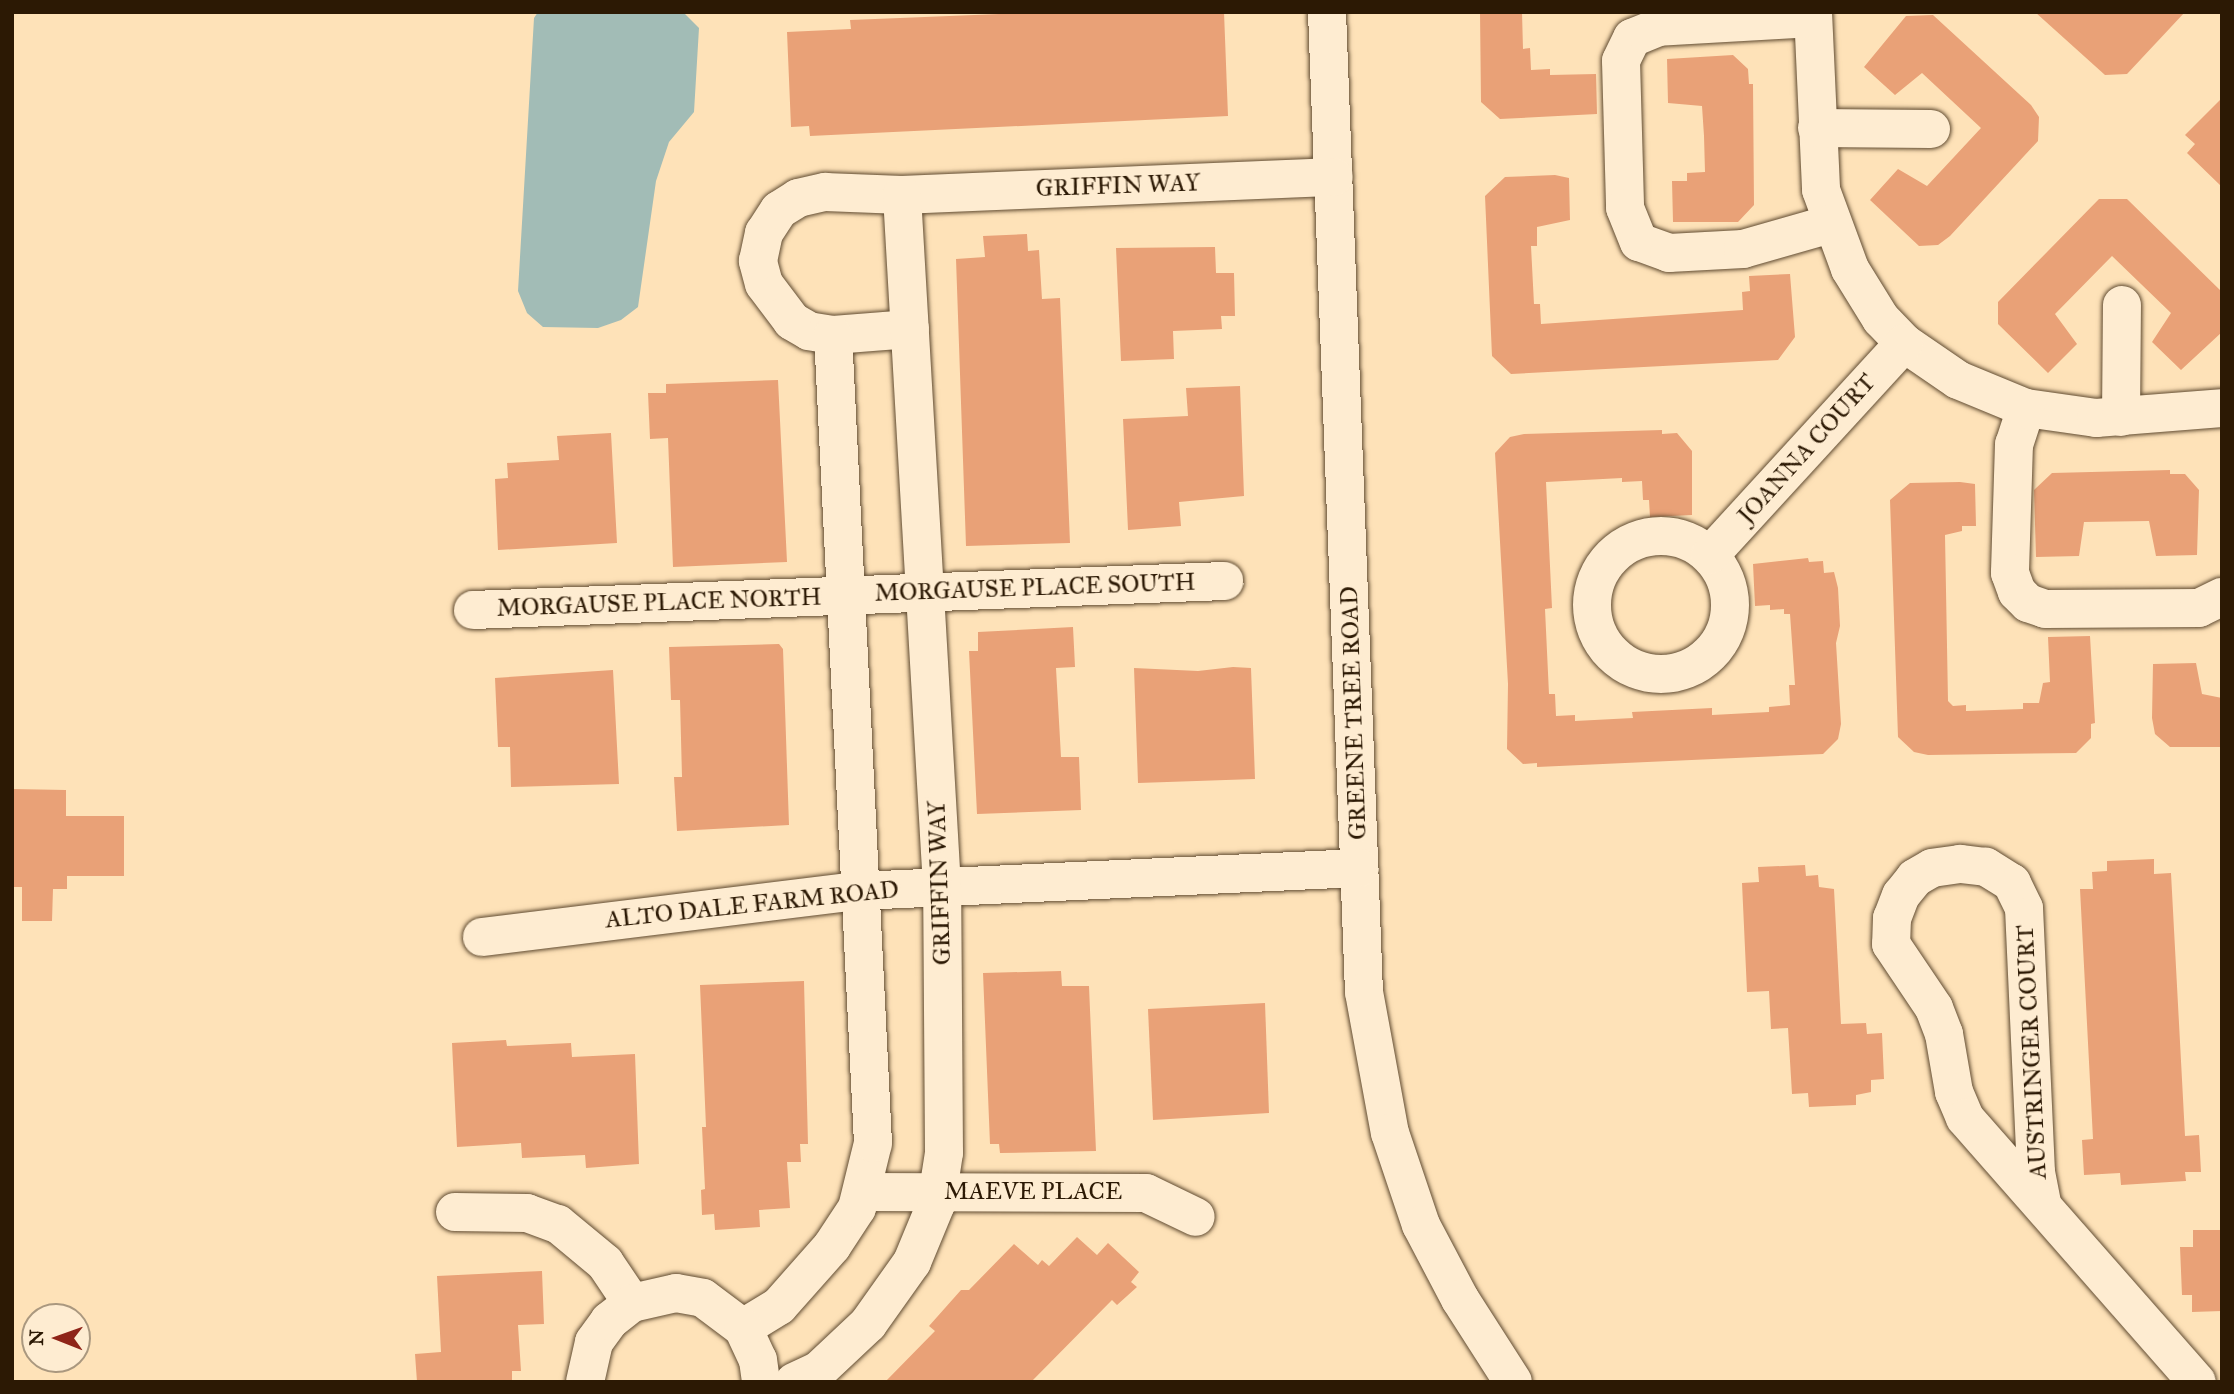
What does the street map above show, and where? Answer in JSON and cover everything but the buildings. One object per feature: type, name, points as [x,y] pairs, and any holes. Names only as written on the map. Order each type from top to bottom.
[{"type":"street","name":"GREENE TREE ROAD","points":[[1327,12],[1364,992],[1390,1133],[1422,1225],[1460,1299],[1513,1382]]},
{"type":"street","points":[[1830,224],[1743,250],[1669,253],[1639,242],[1625,208],[1621,61],[1632,38],[1659,27],[1813,15],[1821,190],[1830,224],[1866,297],[1904,343],[1958,380],[2025,408],[2121,417],[2222,408]]},
{"type":"street","points":[[1817,128],[1931,130]]},
{"type":"street","name":"GRIFFIN WAY","points":[[910,329],[833,335],[810,331],[775,304],[764,284],[758,261],[764,233],[779,210],[799,198],[825,192],[902,195],[1334,177]]},
{"type":"street","name":"GRIFFIN WAY","points":[[794,1382],[818,1371],[868,1324],[912,1262],[937,1192],[944,1115],[942,887],[902,195]]},
{"type":"street","points":[[2121,417],[2122,305]]},
{"type":"street","points":[[743,1328],[779,1306],[832,1246],[863,1192],[873,1143],[833,335]]},
{"type":"street","name":"JOANNA COURT","points":[[1710,555],[1904,343]]},
{"type":"street","points":[[2025,408],[2014,444],[2010,573],[2017,592],[2028,603],[2045,609],[2199,608],[2222,597]]},
{"type":"street","name":"MORGAUSE PLACE SOUTH","points":[[845,595],[1224,581]]},
{"type":"street","name":"MORGAUSE PLACE NORTH","points":[[473,610],[845,595]]},
{"type":"street","name":"AUSTRINGER COURT","points":[[2042,1203],[2036,1172],[2024,908],[2012,883],[1986,867],[1960,864],[1932,868],[1915,878],[1901,895],[1892,918],[1891,944],[1934,1009],[1944,1034],[1954,1093],[1965,1118],[2197,1382]]},
{"type":"street","name":"ALTO DALE FARM ROAD","points":[[482,937],[859,891],[1359,868]]},
{"type":"street","name":"MAEVE PLACE","points":[[863,1192],[1146,1193],[1196,1217]]},
{"type":"street","points":[[455,1212],[527,1213],[558,1224],[599,1256],[632,1303]]},
{"type":"street","points":[[585,1382],[594,1342],[609,1321],[632,1303],[676,1293],[703,1298],[743,1328],[758,1360],[761,1382]]},
{"type":"water","points":[[538,12],[683,12],[699,28],[694,112],[669,142],[656,181],[638,307],[621,320],[598,328],[543,327],[527,313],[518,291],[534,18]]}]
